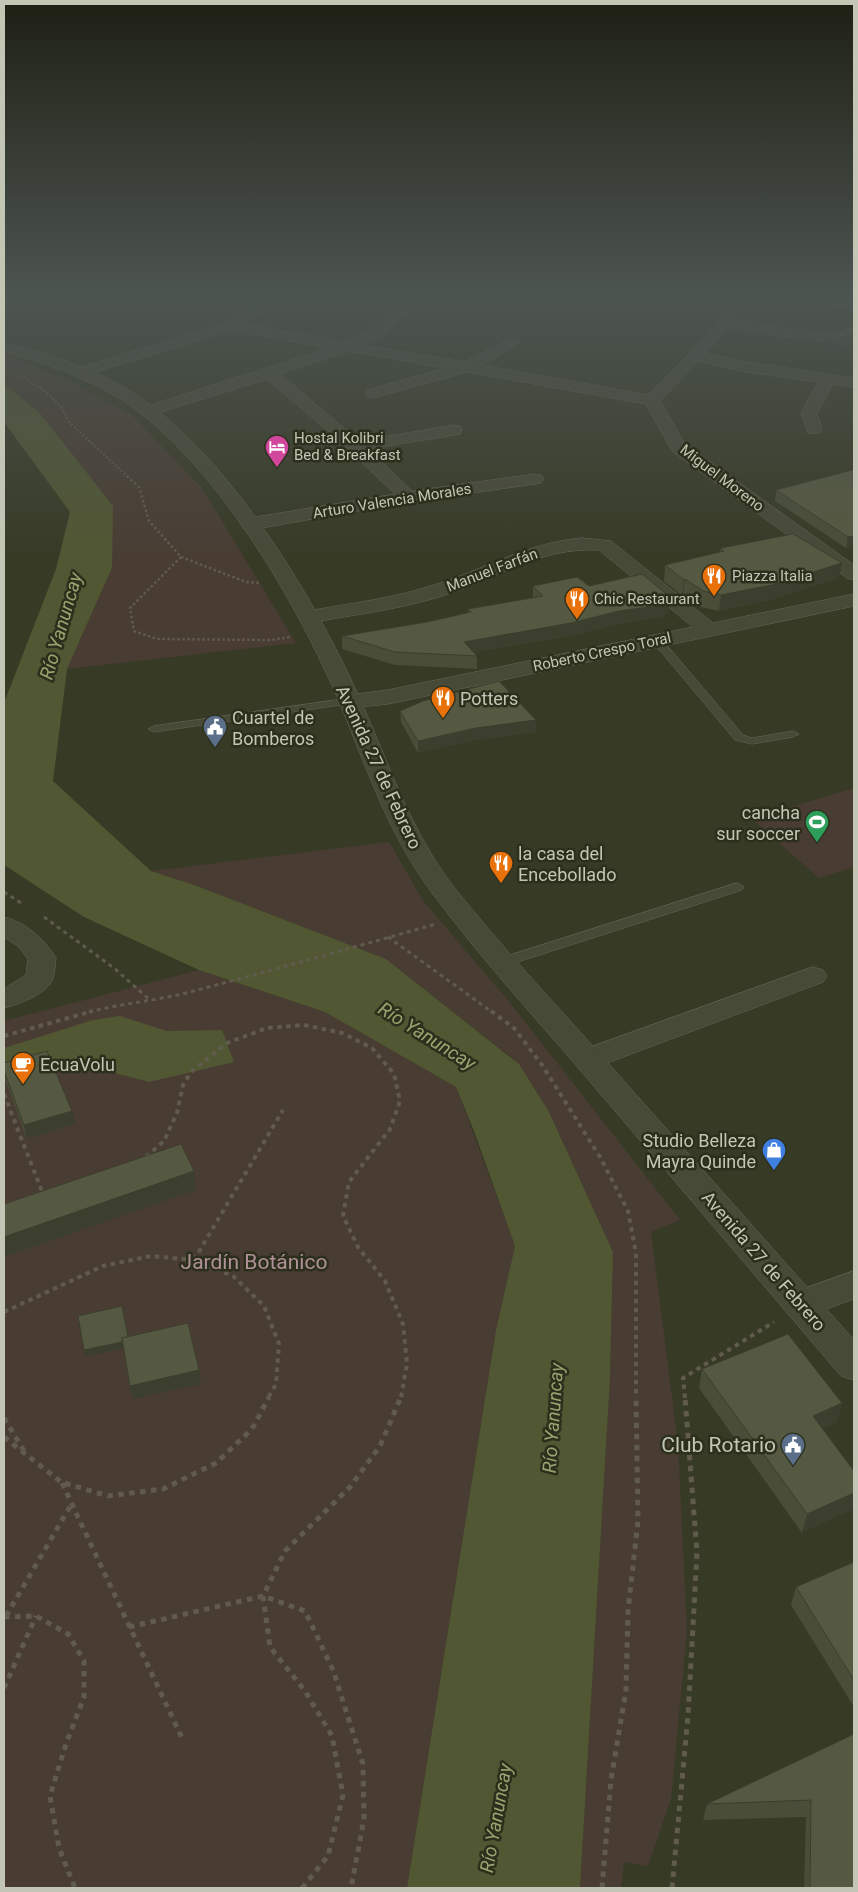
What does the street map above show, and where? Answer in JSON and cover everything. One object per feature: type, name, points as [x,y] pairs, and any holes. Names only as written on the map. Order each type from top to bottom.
[{"type":"street","name":"Avenida 27 de Febrero","points":[[99,381],[148,411],[185,445],[212,474],[280,568],[308,617],[350,702],[408,837],[442,889],[503,962],[854,1365]]},
{"type":"street","points":[[148,411],[243,381]]},
{"type":"street","points":[[280,381],[319,412],[357,446],[408,497]]},
{"type":"street","points":[[373,392],[414,381]]},
{"type":"street","points":[[543,381],[652,400],[670,381]]},
{"type":"street","points":[[814,429],[809,413],[827,381]]},
{"type":"street","name":"Miguel Moreno","points":[[652,400],[678,447],[854,574]]},
{"type":"street","points":[[357,446],[454,430]]},
{"type":"street","name":"Arturo Valencia Morales","points":[[250,524],[408,497],[535,479]]},
{"type":"street","name":"Manuel Farfán","points":[[308,617],[412,598],[449,587],[533,551],[583,543],[604,545],[708,630]]},
{"type":"street","name":"Roberto Crespo Toral","points":[[350,702],[388,697],[854,600]]},
{"type":"street","points":[[4,925],[28,940],[42,958],[39,979],[13,996],[4,999]]},
{"type":"street","points":[[588,1059],[813,976]]},
{"type":"street","points":[[801,1304],[854,1285]]},
{"type":"lane","points":[[655,641],[667,652],[739,738],[752,741],[793,734]]},
{"type":"lane","points":[[154,729],[350,702]]},
{"type":"lane","points":[[503,962],[737,887]]},
{"type":"path","points":[[29,381],[46,392],[61,407],[70,423],[139,487],[149,521],[181,557],[246,582],[265,584]]},
{"type":"path","points":[[181,557],[130,608],[134,631],[157,639],[272,640],[290,637]]},
{"type":"path","points":[[4,892],[30,909]]},
{"type":"path","points":[[38,913],[60,927],[114,968],[152,1002]]},
{"type":"path","points":[[4,1036],[119,1004],[152,1002],[232,982],[465,916]]},
{"type":"path","points":[[388,937],[514,1028],[542,1064],[584,1132],[628,1211],[636,1254],[636,1462],[638,1521],[628,1611],[626,1690],[611,1780],[602,1888]]},
{"type":"path","points":[[143,1160],[164,1141],[177,1113],[183,1084],[191,1072],[227,1043],[267,1028],[304,1025],[342,1033],[372,1048],[394,1074],[400,1101],[390,1129],[349,1182],[343,1216],[358,1247],[385,1281],[402,1324],[407,1363],[400,1401],[380,1446],[350,1487],[285,1552],[263,1596],[270,1647],[305,1691],[332,1736],[343,1795],[328,1856],[302,1888]]},
{"type":"path","points":[[4,1094],[46,1202]]},
{"type":"path","points":[[194,1260],[282,1110]]},
{"type":"path","points":[[4,1312],[103,1266],[151,1256],[194,1260],[233,1276],[264,1306],[278,1344],[276,1384],[252,1429],[216,1463],[163,1489],[108,1496],[61,1482],[4,1438]]},
{"type":"path","points":[[672,1888],[688,1716],[697,1554],[682,1378],[801,1304]]},
{"type":"path","points":[[4,1418],[26,1454]]},
{"type":"path","points":[[61,1482],[183,1740]]},
{"type":"path","points":[[5,1616],[72,1504]]},
{"type":"path","points":[[129,1627],[263,1596],[305,1611],[333,1670],[363,1764],[364,1819],[351,1888]]},
{"type":"path","points":[[5,1616],[36,1616],[68,1634],[84,1661],[84,1697],[66,1744],[50,1796],[59,1848],[76,1888]]},
{"type":"path","points":[[4,1688],[36,1616]]},
{"type":"green space","points":[[4,381],[69,381],[132,415],[202,488],[296,643],[67,669],[112,568],[39,412],[4,384]]},
{"type":"green space","name":"cancha sur soccer","points":[[854,788],[854,867],[819,878],[752,819]]},
{"type":"green space","points":[[389,842],[424,902],[511,1004],[680,1220],[651,1232],[678,1444],[687,1631],[671,1799],[648,1866],[624,1862],[621,1888],[580,1888],[610,1378],[613,1252],[549,1112],[515,1060],[386,959],[197,886],[151,871]]},
{"type":"green space","name":"Jardín Botánico","points":[[199,970],[325,1012],[456,1087],[515,1246],[496,1330],[407,1888],[4,1888],[4,1021]]},
{"type":"water","name":"Río Yanuncay","points":[[4,384],[39,412],[113,506],[112,568],[67,669],[53,781],[151,871],[197,886],[386,959],[519,1064],[549,1112],[613,1252],[610,1378],[580,1888],[407,1888],[496,1330],[515,1246],[474,1131],[456,1087],[325,1012],[199,970],[84,917],[4,865],[4,703],[56,569],[70,512],[4,422]]},
{"type":"water","points":[[120,1016],[167,1031],[222,1030],[234,1062],[149,1082],[111,1072],[37,1059],[4,1069],[4,1048],[93,1020]]},
{"type":"building","points":[[854,471],[854,536],[848,537],[776,490]]},
{"type":"building","points":[[793,534],[842,563],[772,585],[721,595],[703,591],[684,580],[665,565],[724,551],[721,548]]},
{"type":"building","points":[[642,574],[670,597],[663,605],[619,611],[571,623],[464,642],[477,656],[395,652],[342,636],[427,622],[471,612],[468,609],[543,596],[533,586],[577,577],[589,586]]},
{"type":"building","points":[[499,681],[536,720],[476,728],[418,741],[400,711],[423,701]]},
{"type":"building","points":[[47,1051],[72,1111],[24,1125],[4,1071],[4,1063]]},
{"type":"building","points":[[181,1144],[194,1171],[4,1237],[4,1204]]},
{"type":"building","points":[[122,1306],[128,1337],[122,1338],[122,1342],[84,1350],[78,1316]]},
{"type":"building","points":[[188,1323],[199,1370],[130,1386],[122,1338]]},
{"type":"building","name":"Club Rotario","points":[[788,1334],[842,1403],[813,1416],[854,1471],[854,1493],[807,1514],[702,1369]]},
{"type":"building","points":[[854,1562],[854,1680],[796,1587]]},
{"type":"building","points":[[854,1734],[854,1888],[810,1888],[811,1800],[707,1804]]},
{"type":"place","name":"Hostal Kolibri Bed & Breakfast","points":[[277,468]]},
{"type":"place","name":"Piazza Italia","points":[[714,597]]},
{"type":"place","name":"Chic Restaurant","points":[[577,620]]},
{"type":"place","name":"Potters","points":[[443,719]]},
{"type":"place","name":"Cuartel de Bomberos","points":[[215,748]]},
{"type":"place","name":"cancha sur soccer","points":[[817,843]]},
{"type":"place","name":"la casa del Encebollado","points":[[501,884]]},
{"type":"place","name":"EcuaVolu","points":[[23,1085]]},
{"type":"place","name":"Studio Belleza Mayra Quinde","points":[[774,1171]]},
{"type":"place","name":"Club Rotario","points":[[793,1466]]}]
